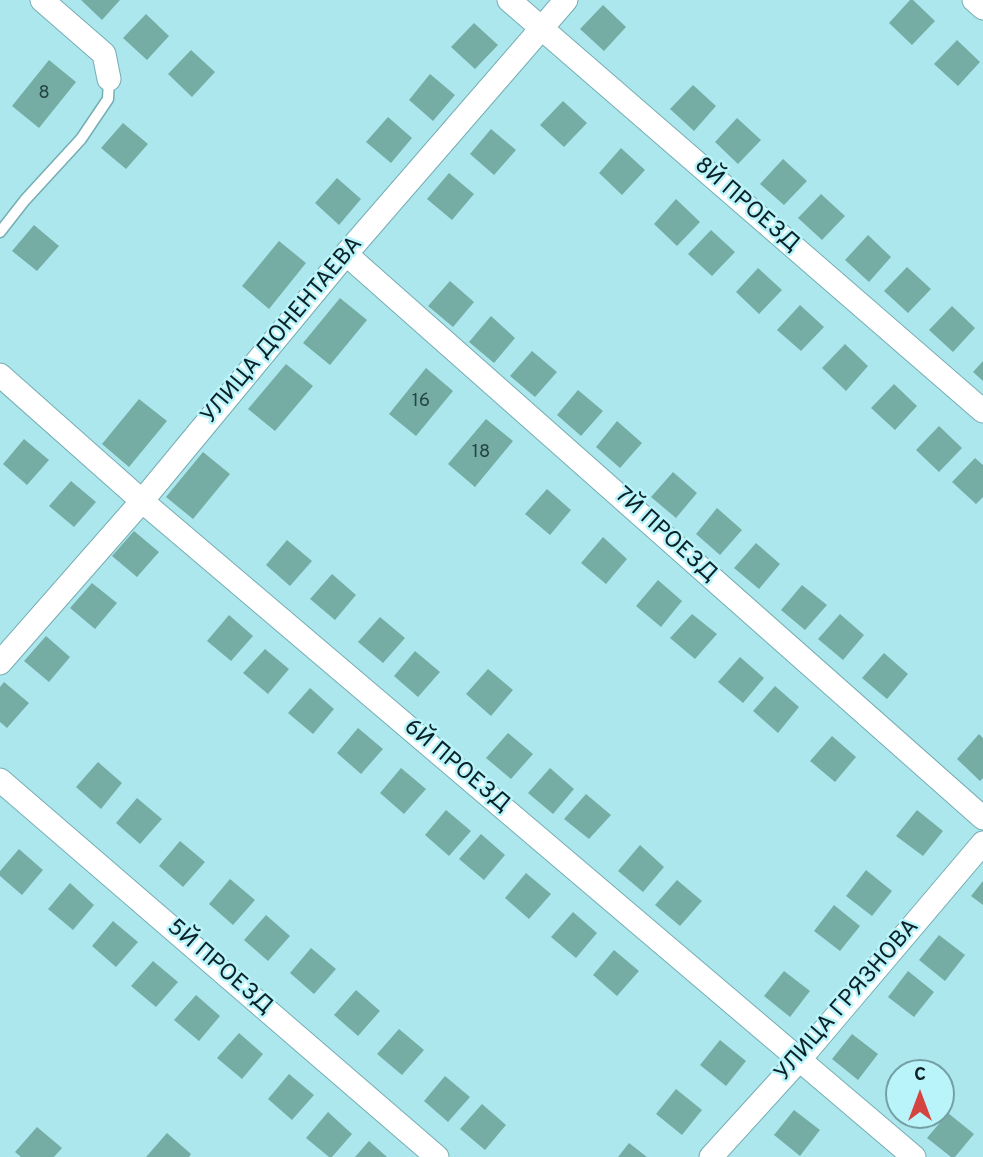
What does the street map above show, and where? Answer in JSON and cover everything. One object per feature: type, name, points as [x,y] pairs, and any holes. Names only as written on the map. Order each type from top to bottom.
[{"type":"street","points":[[42,0],[104,54],[109,79]]},
{"type":"street","name":"8Й ПРОЕЗД","points":[[509,0],[983,411]]},
{"type":"street","name":"УЛИЦА ДОНЕНТАЕВА","points":[[0,663],[142,500],[346,254],[566,0]]},
{"type":"street","points":[[974,0],[983,8]]},
{"type":"street","name":"7Й ПРОЕЗД","points":[[346,254],[983,818]]},
{"type":"street","name":"6Й ПРОЕЗД","points":[[0,375],[142,500],[914,1157]]},
{"type":"street","name":"5Й ПРОЕЗД","points":[[0,780],[438,1157]]},
{"type":"street","name":"УЛИЦА ГРЯЗНОВА","points":[[711,1157],[800,1059],[983,843]]},
{"type":"lane","points":[[0,232],[25,200],[81,139],[108,99],[109,79]]},
{"type":"building","points":[[81,0],[120,0],[102,20]]},
{"type":"building","points":[[910,0],[935,21],[912,45],[889,23]]},
{"type":"building","points":[[603,5],[626,27],[604,51],[580,29]]},
{"type":"building","points":[[146,14],[169,36],[147,60],[123,38]]},
{"type":"building","points":[[474,23],[498,45],[475,69],[451,47]]},
{"type":"building","points":[[957,40],[980,62],[958,86],[934,64]]},
{"type":"building","points":[[191,50],[215,72],[192,97],[168,74]]},
{"type":"building","points":[[49,60],[76,82],[39,128],[12,106]]},
{"type":"building","points":[[430,74],[455,95],[433,121],[409,100]]},
{"type":"building","points":[[693,85],[716,106],[694,131],[670,109]]},
{"type":"building","points":[[563,101],[587,123],[564,147],[540,125]]},
{"type":"building","points":[[388,117],[412,138],[391,163],[366,142]]},
{"type":"building","points":[[737,118],[761,140],[738,164],[715,142]]},
{"type":"building","points":[[123,123],[148,144],[126,169],[101,148]]},
{"type":"building","points":[[491,129],[516,150],[494,175],[470,154]]},
{"type":"building","points":[[621,148],[645,170],[622,195],[599,173]]},
{"type":"building","points":[[783,159],[807,181],[784,205],[760,184]]},
{"type":"building","points":[[449,173],[474,194],[452,220],[427,199]]},
{"type":"building","points":[[337,178],[361,199],[339,225],[315,203]]},
{"type":"building","points":[[821,194],[845,216],[822,240],[798,218]]},
{"type":"building","points":[[676,199],[700,222],[677,246],[654,224]]},
{"type":"building","points":[[34,225],[59,246],[37,271],[12,251]]},
{"type":"building","points":[[711,230],[735,252],[712,276],[688,254]]},
{"type":"building","points":[[868,235],[891,257],[869,282],[845,260]]},
{"type":"building","points":[[279,241],[306,263],[269,309],[242,286]]},
{"type":"building","points":[[907,267],[931,289],[908,313],[884,291]]},
{"type":"building","points":[[758,268],[782,290],[759,314],[736,292]]},
{"type":"building","points":[[450,281],[474,302],[453,327],[428,306]]},
{"type":"building","points":[[340,298],[367,320],[330,365],[303,343]]},
{"type":"building","points":[[800,305],[824,327],[801,351],[777,330]]},
{"type":"building","points":[[952,306],[975,328],[953,352],[929,330]]},
{"type":"building","points":[[491,316],[515,338],[494,363],[469,342]]},
{"type":"building","points":[[845,344],[868,366],[846,391],[822,368]]},
{"type":"building","points":[[532,351],[557,372],[535,397],[510,376]]},
{"type":"building","points":[[983,361],[983,381],[973,372]]},
{"type":"building","points":[[286,364],[313,386],[275,431],[248,409]]},
{"type":"building","points":[[426,368],[453,391],[416,436],[389,414]]},
{"type":"building","points":[[894,384],[917,406],[895,430],[871,408]]},
{"type":"building","points":[[578,390],[603,411],[581,436],[557,415]]},
{"type":"building","points":[[139,399],[167,421],[129,467],[102,444]]},
{"type":"building","points":[[486,419],[513,441],[475,487],[448,464]]},
{"type":"building","points":[[617,421],[642,443],[620,468],[596,447]]},
{"type":"building","points":[[939,426],[962,448],[939,472],[916,450]]},
{"type":"building","points":[[24,439],[49,460],[27,485],[3,464]]},
{"type":"building","points":[[203,452],[230,474],[193,519],[166,497]]},
{"type":"building","points":[[975,458],[983,465],[983,497],[976,504],[952,482]]},
{"type":"building","points":[[673,472],[697,493],[676,518],[651,497]]},
{"type":"building","points":[[71,481],[96,502],[74,527],[49,506]]},
{"type":"building","points":[[547,489],[571,510],[550,535],[525,514]]},
{"type":"building","points":[[717,508],[742,530],[720,555],[696,534]]},
{"type":"building","points":[[134,531],[159,552],[137,577],[112,556]]},
{"type":"building","points":[[603,537],[627,559],[606,584],[581,563]]},
{"type":"building","points":[[287,540],[312,561],[290,586],[266,565]]},
{"type":"building","points":[[756,543],[780,564],[759,589],[734,568]]},
{"type":"building","points":[[332,574],[356,595],[335,620],[310,599]]},
{"type":"building","points":[[658,580],[682,601],[661,627],[636,606]]},
{"type":"building","points":[[92,583],[117,603],[95,629],[70,608]]},
{"type":"building","points":[[802,585],[827,605],[805,630],[781,610]]},
{"type":"building","points":[[692,614],[717,634],[695,659],[670,638]]},
{"type":"building","points":[[840,614],[864,635],[843,660],[818,639]]},
{"type":"building","points":[[229,615],[253,636],[231,661],[207,641]]},
{"type":"building","points":[[380,617],[405,638],[383,663],[358,642]]},
{"type":"building","points":[[46,636],[70,657],[49,682],[24,661]]},
{"type":"building","points":[[265,649],[289,669],[268,694],[243,673]]},
{"type":"building","points":[[415,651],[440,672],[418,697],[394,676]]},
{"type":"building","points":[[884,653],[908,674],[887,699],[862,678]]},
{"type":"building","points":[[740,657],[764,678],[743,703],[718,682]]},
{"type":"building","points":[[488,669],[513,690],[491,716],[466,694]]},
{"type":"building","points":[[4,682],[29,703],[7,728],[0,722],[0,687]]},
{"type":"building","points":[[775,686],[799,707],[778,733],[753,711]]},
{"type":"building","points":[[310,688],[334,709],[313,734],[288,713]]},
{"type":"building","points":[[358,728],[383,749],[361,774],[337,753]]},
{"type":"building","points":[[508,733],[533,754],[511,779],[486,758]]},
{"type":"building","points":[[979,734],[983,738],[983,778],[980,781],[957,759]]},
{"type":"building","points":[[832,736],[856,757],[835,782],[810,761]]},
{"type":"building","points":[[98,762],[122,783],[101,809],[76,787]]},
{"type":"building","points":[[401,768],[426,789],[404,814],[380,793]]},
{"type":"building","points":[[550,768],[574,789],[553,814],[528,793]]},
{"type":"building","points":[[586,794],[611,815],[589,839],[564,819]]},
{"type":"building","points":[[137,798],[162,819],[140,844],[116,823]]},
{"type":"building","points":[[446,810],[471,831],[449,856],[425,835]]},
{"type":"building","points":[[917,810],[943,831],[923,856],[896,836]]},
{"type":"building","points":[[481,834],[505,855],[484,880],[459,859]]},
{"type":"building","points":[[180,841],[205,862],[183,887],[159,866]]},
{"type":"building","points":[[640,845],[664,867],[643,892],[618,871]]},
{"type":"building","points":[[19,849],[43,870],[22,895],[0,876],[0,871]]},
{"type":"building","points":[[866,870],[892,891],[872,916],[846,896]]},
{"type":"building","points":[[526,873],[551,894],[529,919],[505,898]]},
{"type":"building","points":[[230,879],[255,900],[233,925],[209,904]]},
{"type":"building","points":[[677,880],[702,901],[680,926],[655,905]]},
{"type":"building","points":[[983,881],[983,905],[971,896]]},
{"type":"building","points":[[70,883],[94,905],[73,930],[48,909]]},
{"type":"building","points":[[834,905],[860,926],[840,951],[814,931]]},
{"type":"building","points":[[573,912],[597,933],[576,958],[551,937]]},
{"type":"building","points":[[266,915],[290,936],[268,961],[244,940]]},
{"type":"building","points":[[113,921],[138,942],[116,967],[92,946]]},
{"type":"building","points":[[939,935],[965,955],[945,981],[919,960]]},
{"type":"building","points":[[311,948],[336,969],[314,994],[290,973]]},
{"type":"building","points":[[614,950],[639,971],[617,996],[593,975]]},
{"type":"building","points":[[153,961],[178,982],[156,1007],[131,986]]},
{"type":"building","points":[[784,971],[810,991],[790,1017],[764,996]]},
{"type":"building","points":[[908,971],[934,992],[914,1017],[888,997]]},
{"type":"building","points":[[356,990],[380,1011],[358,1036],[334,1015]]},
{"type":"building","points":[[196,995],[220,1016],[199,1041],[174,1020]]},
{"type":"building","points":[[399,1029],[424,1050],[402,1075],[377,1054]]},
{"type":"building","points":[[239,1033],[263,1054],[242,1079],[217,1058]]},
{"type":"building","points":[[852,1034],[878,1054],[858,1080],[832,1059]]},
{"type":"building","points":[[720,1040],[746,1061],[726,1086],[700,1065]]},
{"type":"building","points":[[289,1074],[314,1095],[292,1120],[268,1099]]},
{"type":"building","points":[[445,1076],[470,1097],[448,1122],[424,1101]]},
{"type":"building","points":[[676,1089],[702,1110],[682,1135],[656,1114]]},
{"type":"building","points":[[482,1104],[506,1125],[485,1150],[460,1129]]},
{"type":"building","points":[[794,1110],[820,1130],[800,1156],[774,1135]]},
{"type":"building","points":[[328,1112],[352,1134],[332,1157],[306,1138]]},
{"type":"building","points":[[955,1119],[974,1134],[955,1157],[951,1157],[927,1138],[935,1129],[955,1129]]},
{"type":"building","points":[[37,1127],[62,1148],[54,1157],[21,1157],[15,1152]]},
{"type":"building","points":[[167,1133],[191,1154],[189,1157],[146,1157]]},
{"type":"building","points":[[369,1141],[387,1157],[355,1157]]},
{"type":"building","points":[[629,1143],[647,1157],[618,1157]]}]
